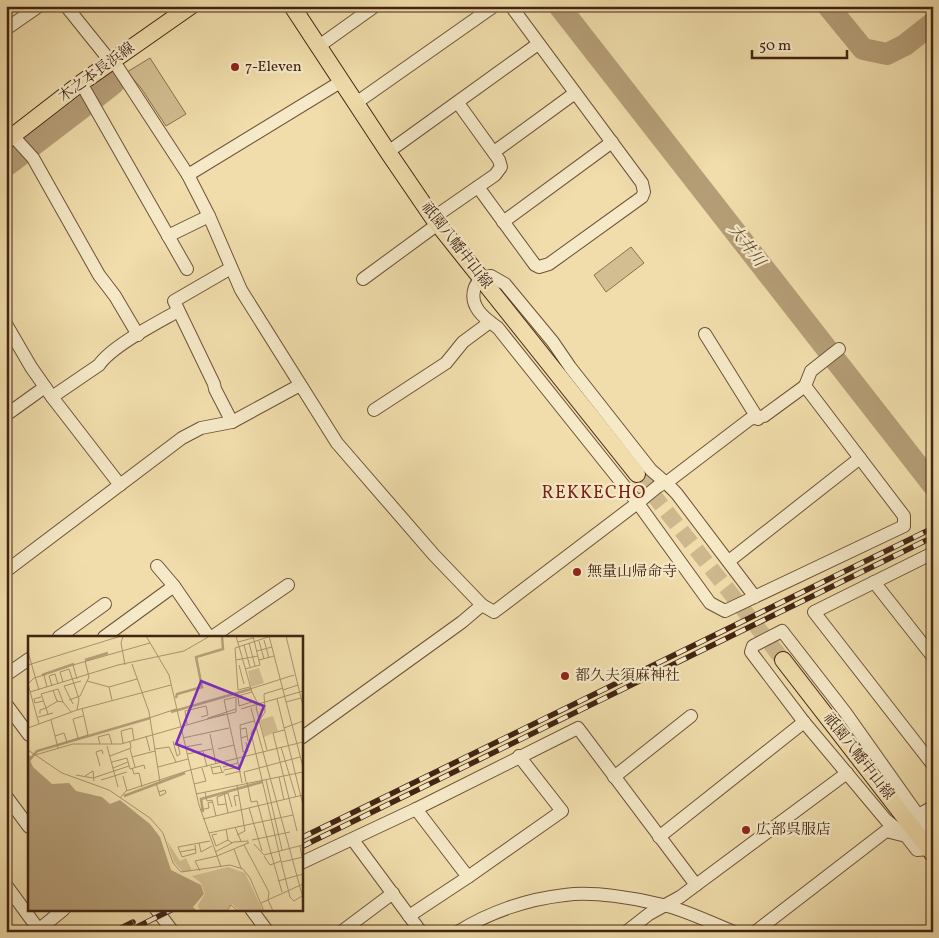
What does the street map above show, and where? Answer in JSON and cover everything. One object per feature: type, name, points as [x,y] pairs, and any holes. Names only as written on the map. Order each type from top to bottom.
[{"type":"main road","name":"木之本長浜線","points":[[10,139],[112,61],[191,6]]},
{"type":"main road","name":"祇園八幡中山線","points":[[292,6],[436,221],[636,474]]},
{"type":"main road","name":"祇園八幡中山線","points":[[783,660],[931,851]]},
{"type":"street","points":[[6,29],[39,6]]},
{"type":"street","points":[[66,6],[112,61],[188,175],[241,290],[337,443],[434,555],[482,604],[494,612],[641,499],[750,419],[758,419],[764,416],[805,386],[811,371],[834,353]]},
{"type":"street","points":[[319,46],[375,6]]},
{"type":"street","points":[[356,103],[494,6]]},
{"type":"street","points":[[478,188],[535,265],[542,267],[549,264],[642,197],[644,192],[642,183],[511,6]]},
{"type":"street","points":[[388,152],[538,44]]},
{"type":"street","points":[[188,175],[342,81]]},
{"type":"street","points":[[81,84],[187,268]]},
{"type":"street","points":[[494,152],[575,93]]},
{"type":"street","points":[[363,279],[500,170],[500,163],[494,152],[458,103]]},
{"type":"street","points":[[10,139],[32,158],[100,275],[138,335]]},
{"type":"street","points":[[503,222],[612,142]]},
{"type":"street","points":[[168,236],[208,216]]},
{"type":"street","points":[[231,268],[174,301],[232,422]]},
{"type":"street","points":[[755,597],[677,494],[661,485],[570,367],[553,342],[505,284],[491,276],[481,279],[474,290],[474,304],[498,328],[641,499],[710,603],[725,611],[755,597],[904,526],[904,516],[805,386]]},
{"type":"street","points":[[6,415],[100,365],[104,357],[178,311]]},
{"type":"street","points":[[374,410],[446,363],[463,342],[490,322]]},
{"type":"street","points":[[6,324],[48,392],[120,485]]},
{"type":"street","points":[[705,334],[758,419]]},
{"type":"street","points":[[6,571],[182,438],[201,428],[232,422],[300,385]]},
{"type":"street","points":[[729,561],[860,458]]},
{"type":"street","points":[[933,557],[931,554],[814,612],[933,765]]},
{"type":"street","points":[[158,566],[210,636]]},
{"type":"street","points":[[874,582],[933,657]]},
{"type":"street","points":[[212,636],[288,584]]},
{"type":"street","points":[[105,636],[174,586]]},
{"type":"street","points":[[60,636],[105,604]]},
{"type":"street","points":[[302,737],[462,622],[482,604]]},
{"type":"street","points":[[782,631],[846,712],[918,815],[931,837],[931,851],[917,850],[906,836],[886,820],[804,722],[751,652],[753,646],[782,631]]},
{"type":"street","points":[[6,675],[28,659]]},
{"type":"street","points":[[6,704],[27,728]]},
{"type":"street","points":[[614,776],[691,716]]},
{"type":"street","points":[[659,837],[804,722]]},
{"type":"street","points":[[302,863],[354,840],[578,728],[696,885]]},
{"type":"street","points":[[409,916],[562,812],[519,756]]},
{"type":"street","points":[[626,932],[664,905],[680,897],[847,773]]},
{"type":"street","points":[[6,796],[28,826]]},
{"type":"street","points":[[918,815],[933,807]]},
{"type":"street","points":[[416,809],[468,877]]},
{"type":"street","points":[[755,932],[886,831],[906,836]]},
{"type":"street","points":[[354,840],[421,932]]},
{"type":"street","points":[[6,885],[37,931],[63,910]]},
{"type":"street","points":[[341,932],[393,893]]},
{"type":"street","points":[[458,932],[476,920],[522,904],[566,894],[601,895],[664,905],[734,932]]},
{"type":"street","points":[[157,910],[173,932]]},
{"type":"street","points":[[252,910],[268,932]]},
{"type":"shaded area","points":[[150,58],[186,114],[166,126],[141,88],[127,72]]},
{"type":"shaded area","points":[[631,247],[644,263],[606,292],[594,275]]},
{"type":"waterway","name":"大井川","points":[[559,6],[933,485]]},
{"type":"waterway","points":[[828,6],[863,49],[887,54],[905,45],[933,23]]},
{"type":"waterway","points":[[95,98],[114,83],[118,77]]},
{"type":"waterway","points":[[32,146],[87,104]]},
{"type":"waterway","points":[[6,166],[22,154]]},
{"type":"tunnel","points":[[637,474],[783,660]]},
{"type":"railway","points":[[302,838],[933,528]]},
{"type":"railway","points":[[302,847],[933,537]]},
{"type":"railway","points":[[127,932],[171,910]]},
{"type":"railway","points":[[113,932],[133,922]]},
{"type":"place","name":"7-Eleven","points":[[235,67]]},
{"type":"place","name":"無量山帰命寺","points":[[577,572]]},
{"type":"place","name":"都久夫須麻神社","points":[[565,676]]},
{"type":"place","name":"広部呉服店","points":[[746,830]]},
{"type":"district","name":"REKKECHO","points":[[594,493]]}]
